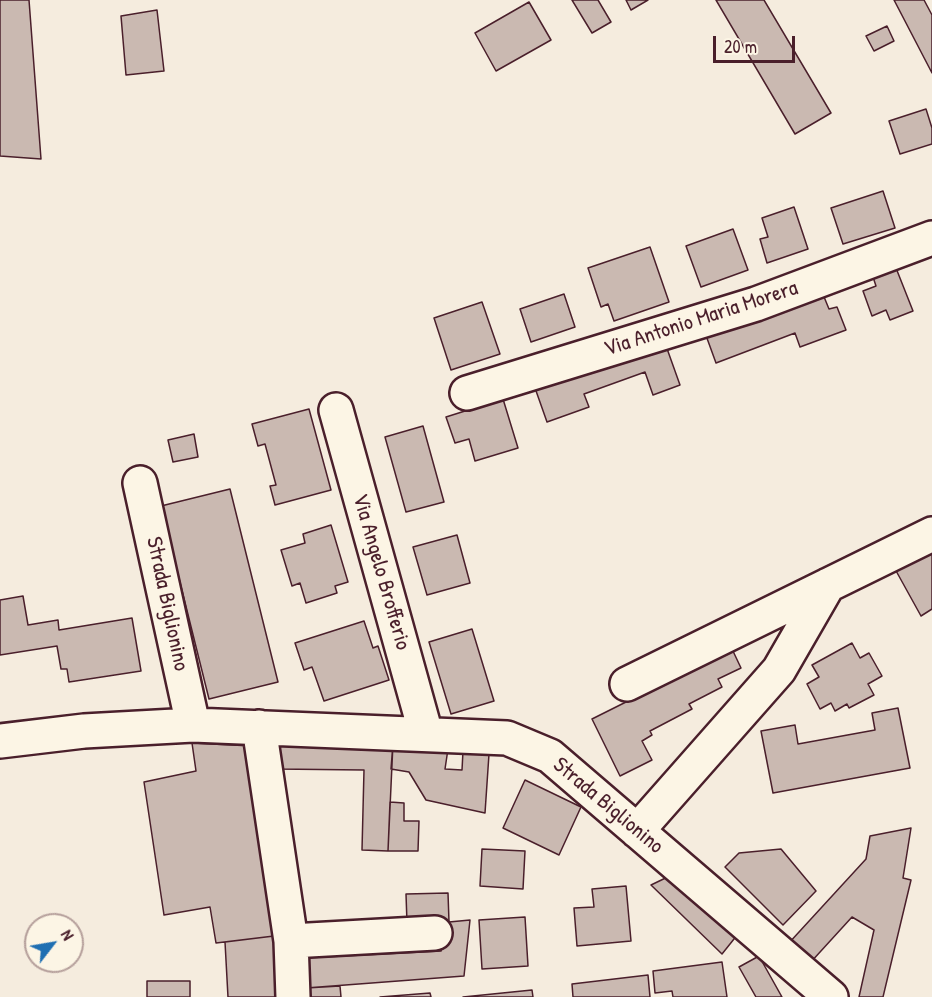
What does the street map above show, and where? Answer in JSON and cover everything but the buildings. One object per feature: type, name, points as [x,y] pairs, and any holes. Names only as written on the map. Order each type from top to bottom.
[{"type":"street","name":"Via Antonio Maria Morera","points":[[467,393],[756,304],[932,238]]},
{"type":"street","name":"Via Angelo Brofferio","points":[[336,410],[426,734]]},
{"type":"street","name":"Strada Biglionino","points":[[140,483],[193,725]]},
{"type":"street","points":[[627,684],[932,534]]},
{"type":"street","points":[[637,831],[779,669],[828,585]]},
{"type":"street","name":"Strada Biglionino","points":[[0,741],[84,731],[193,725],[507,738],[550,756],[831,997]]},
{"type":"street","points":[[259,728],[291,941],[293,997]]},
{"type":"street","points":[[291,941],[435,933]]}]
